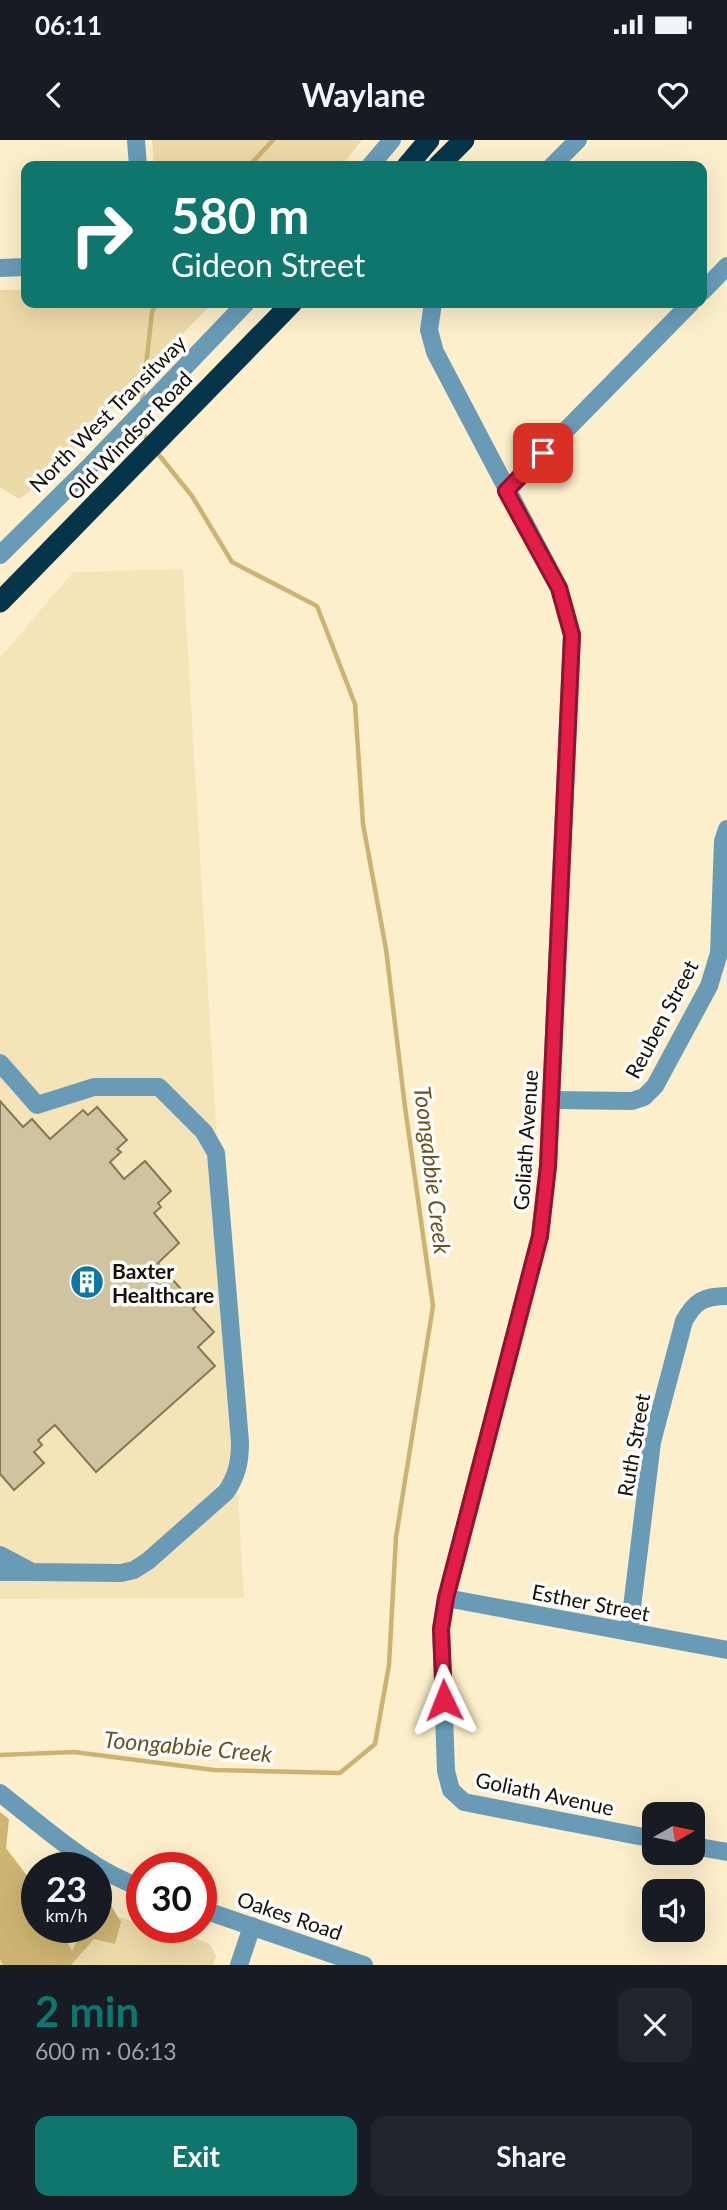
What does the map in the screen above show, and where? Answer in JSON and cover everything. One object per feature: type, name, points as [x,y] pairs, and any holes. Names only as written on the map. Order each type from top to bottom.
[{"type":"highway","points":[[411,161],[429,140]]},
{"type":"highway","points":[[443,161],[464,140]]},
{"type":"highway","name":"Old Windsor Road","points":[[0,602],[287,308]]},
{"type":"street","points":[[136,140],[138,161]]},
{"type":"street","points":[[374,161],[392,140]]},
{"type":"street","points":[[557,161],[579,140]]},
{"type":"street","points":[[707,287],[727,266]]},
{"type":"street","points":[[0,268],[21,267]]},
{"type":"street","name":"North West Transitway","points":[[0,555],[89,467],[241,308]]},
{"type":"street","name":"Goliath Avenue","points":[[432,308],[429,330],[435,352],[559,588],[572,635],[552,1100],[540,1236],[446,1598],[441,1629],[446,1771],[452,1790],[464,1802],[642,1837]]},
{"type":"street","points":[[506,491],[686,308]]},
{"type":"street","name":"Reuben Street","points":[[552,1100],[632,1101],[645,1097],[654,1086],[715,971],[719,953],[723,841],[727,829]]},
{"type":"street","points":[[0,1063],[37,1105],[94,1087],[159,1087],[204,1132],[216,1153],[240,1442],[240,1460],[234,1479],[226,1492],[148,1561],[134,1570],[121,1573],[0,1572]]},
{"type":"street","name":"Ruth Street","points":[[629,1632],[652,1442],[684,1321],[693,1306],[704,1299],[727,1296]]},
{"type":"street","points":[[0,1555],[32,1572]]},
{"type":"street","name":"Esther Street","points":[[446,1598],[727,1650]]},
{"type":"street","points":[[0,1793],[70,1848],[126,1881]]},
{"type":"street","points":[[705,1848],[727,1852]]},
{"type":"street","name":"Oakes Road","points":[[217,1914],[364,1965]]},
{"type":"street","points":[[239,1965],[252,1926]]},
{"type":"shaded area","points":[[152,140],[362,140],[345,161],[154,161]]},
{"type":"shaded area","points":[[0,290],[21,290],[21,308],[207,308],[44,481],[19,499],[0,487]]},
{"type":"shaded area","points":[[183,569],[244,1598],[0,1599],[0,658],[73,572]]},
{"type":"shaded area","points":[[0,1812],[9,1819],[6,1848],[21,1868],[21,1943],[68,1943],[72,1951],[76,1943],[90,1943],[71,1965],[3,1965],[0,1960]]},
{"type":"shaded area","points":[[0,1875],[21,1883],[21,1943],[112,1943],[112,1920],[118,1917],[126,1919],[126,1943],[209,1943],[216,1956],[213,1965],[0,1965]]},
{"type":"shaded area","points":[[112,1907],[121,1922],[115,1944],[111,1943]]},
{"type":"building","name":"Baxter Healthcare","points":[[0,1101],[23,1127],[32,1119],[50,1139],[83,1110],[88,1115],[97,1107],[127,1140],[117,1149],[121,1152],[110,1162],[124,1179],[145,1161],[171,1191],[158,1203],[161,1207],[154,1213],[179,1243],[158,1263],[196,1306],[193,1309],[214,1332],[198,1347],[215,1366],[96,1472],[55,1425],[38,1440],[42,1445],[34,1452],[44,1463],[14,1490],[0,1474]]},
{"type":"waterway","name":"Toongabbie Creek","points":[[254,161],[273,140]]},
{"type":"waterway","name":"Toongabbie Creek","points":[[142,401],[154,308]]},
{"type":"waterway","name":"Toongabbie Creek","points":[[140,424],[139,429],[148,440]]},
{"type":"waterway","name":"Toongabbie Creek","points":[[0,1755],[74,1752],[214,1770],[340,1773],[375,1744],[389,1665],[396,1537],[433,1306],[386,949],[363,824],[355,704],[317,606],[232,562],[192,496],[155,450]]},
{"type":"waterway","name":"Toongabbie Creek","points":[[0,1918],[25,1965]]},
{"type":"place","name":"Baxter Healthcare","points":[[87,1282]]},
{"type":"route","points":[[444,1700],[441,1629],[446,1598],[540,1236],[548,1166],[572,635],[559,588],[506,491],[543,453]]}]
